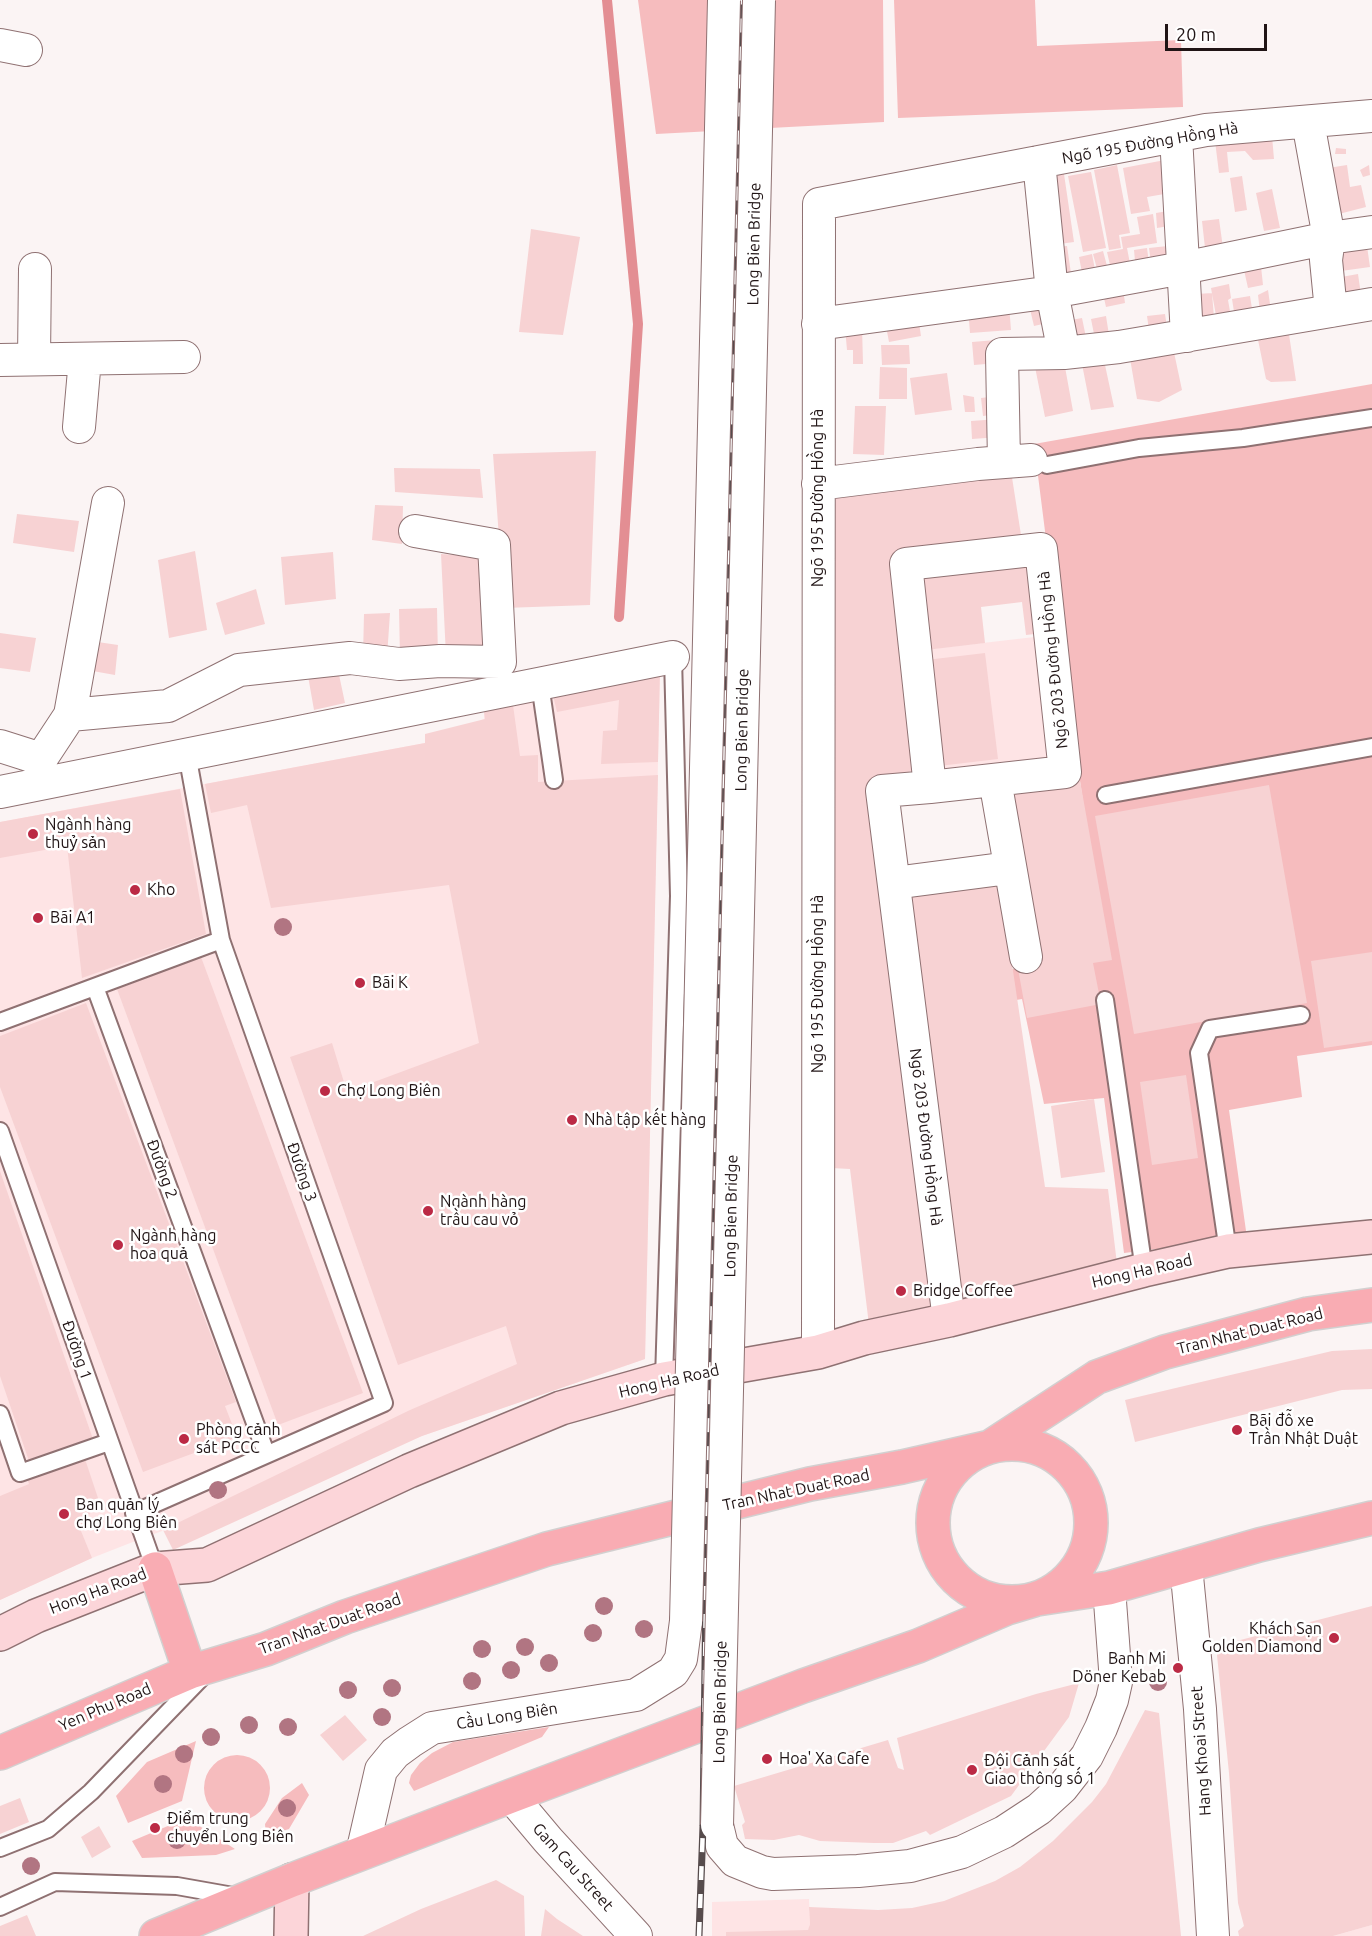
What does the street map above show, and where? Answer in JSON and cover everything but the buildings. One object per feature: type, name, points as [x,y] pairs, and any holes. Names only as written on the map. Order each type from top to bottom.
[{"type":"main road","name":"Tran Nhat Duat Road","points":[[201,1669],[266,1649],[345,1617],[547,1549],[810,1484],[902,1467],[990,1447],[1097,1377],[1165,1352],[1308,1314],[1372,1305]]},
{"type":"main road","points":[[156,1936],[362,1853],[802,1686],[918,1646],[1007,1608],[1037,1599],[1056,1590],[1071,1577],[1083,1560],[1090,1541],[1092,1521],[1089,1501],[1081,1482],[1068,1466],[1052,1454],[1032,1446],[1011,1443],[990,1447],[970,1455],[954,1469],[941,1487],[934,1507],[933,1528],[937,1550],[947,1569],[961,1585],[997,1602],[1037,1599],[1109,1588],[1259,1545],[1372,1518]]},
{"type":"main road","points":[[155,1569],[201,1669]]},
{"type":"main road","name":"Yen Phu Road","points":[[0,1753],[201,1669]]},
{"type":"street","name":"Cầu Long Biên","points":[[362,1853],[381,1770],[395,1753],[432,1728],[636,1695],[673,1672],[681,1659],[686,1621],[724,0]]},
{"type":"street","name":"Long Bien Bridge","points":[[759,0],[717,1825],[722,1846],[735,1861],[773,1874],[858,1871],[910,1866],[962,1852],[1004,1832],[1040,1809],[1062,1788],[1087,1756],[1112,1700],[1116,1682],[1109,1588]]},
{"type":"street","name":"Ngõ 195 Đường Hồng Hà","points":[[818,1352],[819,204],[1206,130],[1372,116]]},
{"type":"street","points":[[1308,122],[1329,238],[1326,260],[1331,311]]},
{"type":"street","points":[[1176,136],[1187,336]]},
{"type":"street","points":[[1039,162],[1052,292],[1064,353]]},
{"type":"street","points":[[818,324],[1052,292],[1329,238],[1372,232]]},
{"type":"street","points":[[34,360],[35,269]]},
{"type":"street","points":[[818,484],[1027,462],[1002,354],[1064,353],[1119,347],[1372,304]]},
{"type":"street","points":[[0,360],[184,357]]},
{"type":"street","points":[[79,427],[86,359]]},
{"type":"street","points":[[0,747],[41,759],[70,715],[108,503]]},
{"type":"street","points":[[70,715],[168,706],[239,670],[350,658],[399,664],[440,661],[500,662],[494,545],[415,531]]},
{"type":"street","name":"Ngõ 203 Đường Hồng Hà","points":[[930,787],[906,564],[1041,549],[1065,772],[930,787],[882,790],[949,1320]]},
{"type":"street","points":[[0,792],[674,657]]},
{"type":"street","points":[[995,780],[1026,957]]},
{"type":"street","points":[[894,883],[1009,868]]},
{"type":"street","name":"Hong Ha Road","points":[[0,1634],[36,1616],[155,1569],[207,1565],[409,1471],[561,1408],[664,1379],[818,1352],[864,1338],[949,1320],[1228,1251],[1372,1237]]},
{"type":"street","name":"Hang Khoai Street","points":[[1186,1566],[1200,1709],[1213,1936]]},
{"type":"street","name":"Gam Cau Street","points":[[511,1796],[636,1936]]},
{"type":"street","points":[[291,1936],[292,1880]]},
{"type":"lane","points":[[1027,462],[1243,438],[1372,418]]},
{"type":"lane","points":[[664,1379],[679,896],[674,657]]},
{"type":"lane","points":[[540,684],[554,780]]},
{"type":"lane","points":[[1106,795],[1372,747]]},
{"type":"lane","name":"Đường 3","points":[[187,754],[221,940],[384,1403],[266,1453]]},
{"type":"lane","points":[[0,1023],[221,940]]},
{"type":"lane","name":"Đường 2","points":[[95,987],[266,1453]]},
{"type":"lane","points":[[1105,1000],[1144,1270]]},
{"type":"lane","points":[[1228,1251],[1199,1053],[1210,1029],[1301,1015]]},
{"type":"lane","name":"Đường 1","points":[[0,1131],[58,1316],[109,1442],[155,1569]]},
{"type":"lane","points":[[0,1414],[20,1473],[109,1442]]},
{"type":"lane","points":[[134,1513],[266,1453]]},
{"type":"lane","points":[[0,1848],[48,1828],[91,1792],[201,1669]]},
{"type":"lane","points":[[0,1907],[56,1882],[177,1886],[246,1899]]},
{"type":"shaded area","points":[[638,0],[883,0],[884,122],[656,134]]},
{"type":"shaded area","points":[[894,0],[1035,0],[1037,46],[1181,40],[1183,107],[898,118]]},
{"type":"shaded area","points":[[1372,384],[1372,1045],[1297,1056],[1302,1097],[1229,1110],[1247,1238],[1124,1253],[1104,1098],[1044,1104],[1022,999],[952,1011],[946,979],[1106,955],[1058,634],[1034,444]]},
{"type":"shaded area","points":[[1043,636],[1058,765],[937,780],[922,650]]},
{"type":"shaded area","name":"Chợ Long Biên","points":[[660,670],[645,1359],[422,1436],[143,1538],[92,1558],[0,1600],[0,822],[425,743],[484,719],[484,711]]},
{"type":"shaded area","points":[[549,1727],[542,1737],[414,1791],[409,1783],[411,1775],[420,1763],[432,1753],[453,1742]]},
{"type":"shaded area","points":[[196,1741],[182,1801],[128,1823],[116,1796],[147,1762]]},
{"type":"shaded area","points":[[230,1755],[244,1755],[256,1760],[265,1769],[270,1788],[268,1801],[261,1812],[244,1821],[230,1821],[218,1816],[209,1807],[204,1795],[204,1781],[209,1769],[218,1760]]},
{"type":"shaded area","points":[[302,1783],[309,1795],[289,1829],[266,1836],[265,1824],[282,1798]]},
{"type":"shaded area","points":[[187,1818],[235,1849],[216,1855],[142,1858],[132,1841]]},
{"type":"shaded area","points":[[809,1899],[810,1924],[807,1936],[712,1936],[712,1902]]},
{"type":"shaded area","points":[[1372,1925],[1372,1936],[1333,1936]]},
{"type":"waterway","points":[[607,0],[638,324],[619,617]]},
{"type":"railway","points":[[699,1936],[703,1826],[709,1346],[741,0]]},
{"type":"place","name":"Ngành hàng thuỷ sản","points":[[33,834]]},
{"type":"place","name":"Kho","points":[[135,890]]},
{"type":"place","name":"Bãi A1","points":[[38,918]]},
{"type":"place","name":"Bãi K","points":[[360,983]]},
{"type":"place","name":"Chợ Long Biên","points":[[325,1091]]},
{"type":"place","name":"Nhà tập kết hàng","points":[[572,1120]]},
{"type":"place","name":"Ngành hàng trầu cau vỏ","points":[[428,1211]]},
{"type":"place","name":"Ngành hàng hoa quả","points":[[118,1245]]},
{"type":"place","name":"Bridge Coffee","points":[[901,1291]]},
{"type":"place","name":"Bãi đỗ xe Trần Nhật Duật","points":[[1237,1430]]},
{"type":"place","name":"Phòng cảnh sát PCCC","points":[[184,1439]]},
{"type":"place","name":"Ban quản lý chợ Long Biên","points":[[64,1514]]},
{"type":"place","name":"Khách Sạn Golden Diamond","points":[[1334,1638]]},
{"type":"place","name":"Banh Mi Döner Kebab","points":[[1178,1668]]},
{"type":"place","name":"Hoa' Xa Cafe","points":[[767,1759]]},
{"type":"place","name":"Đội Cảnh sát Giao thông số 1","points":[[972,1770]]},
{"type":"place","name":"Điểm trung chuyển Long Biên","points":[[155,1828]]}]
